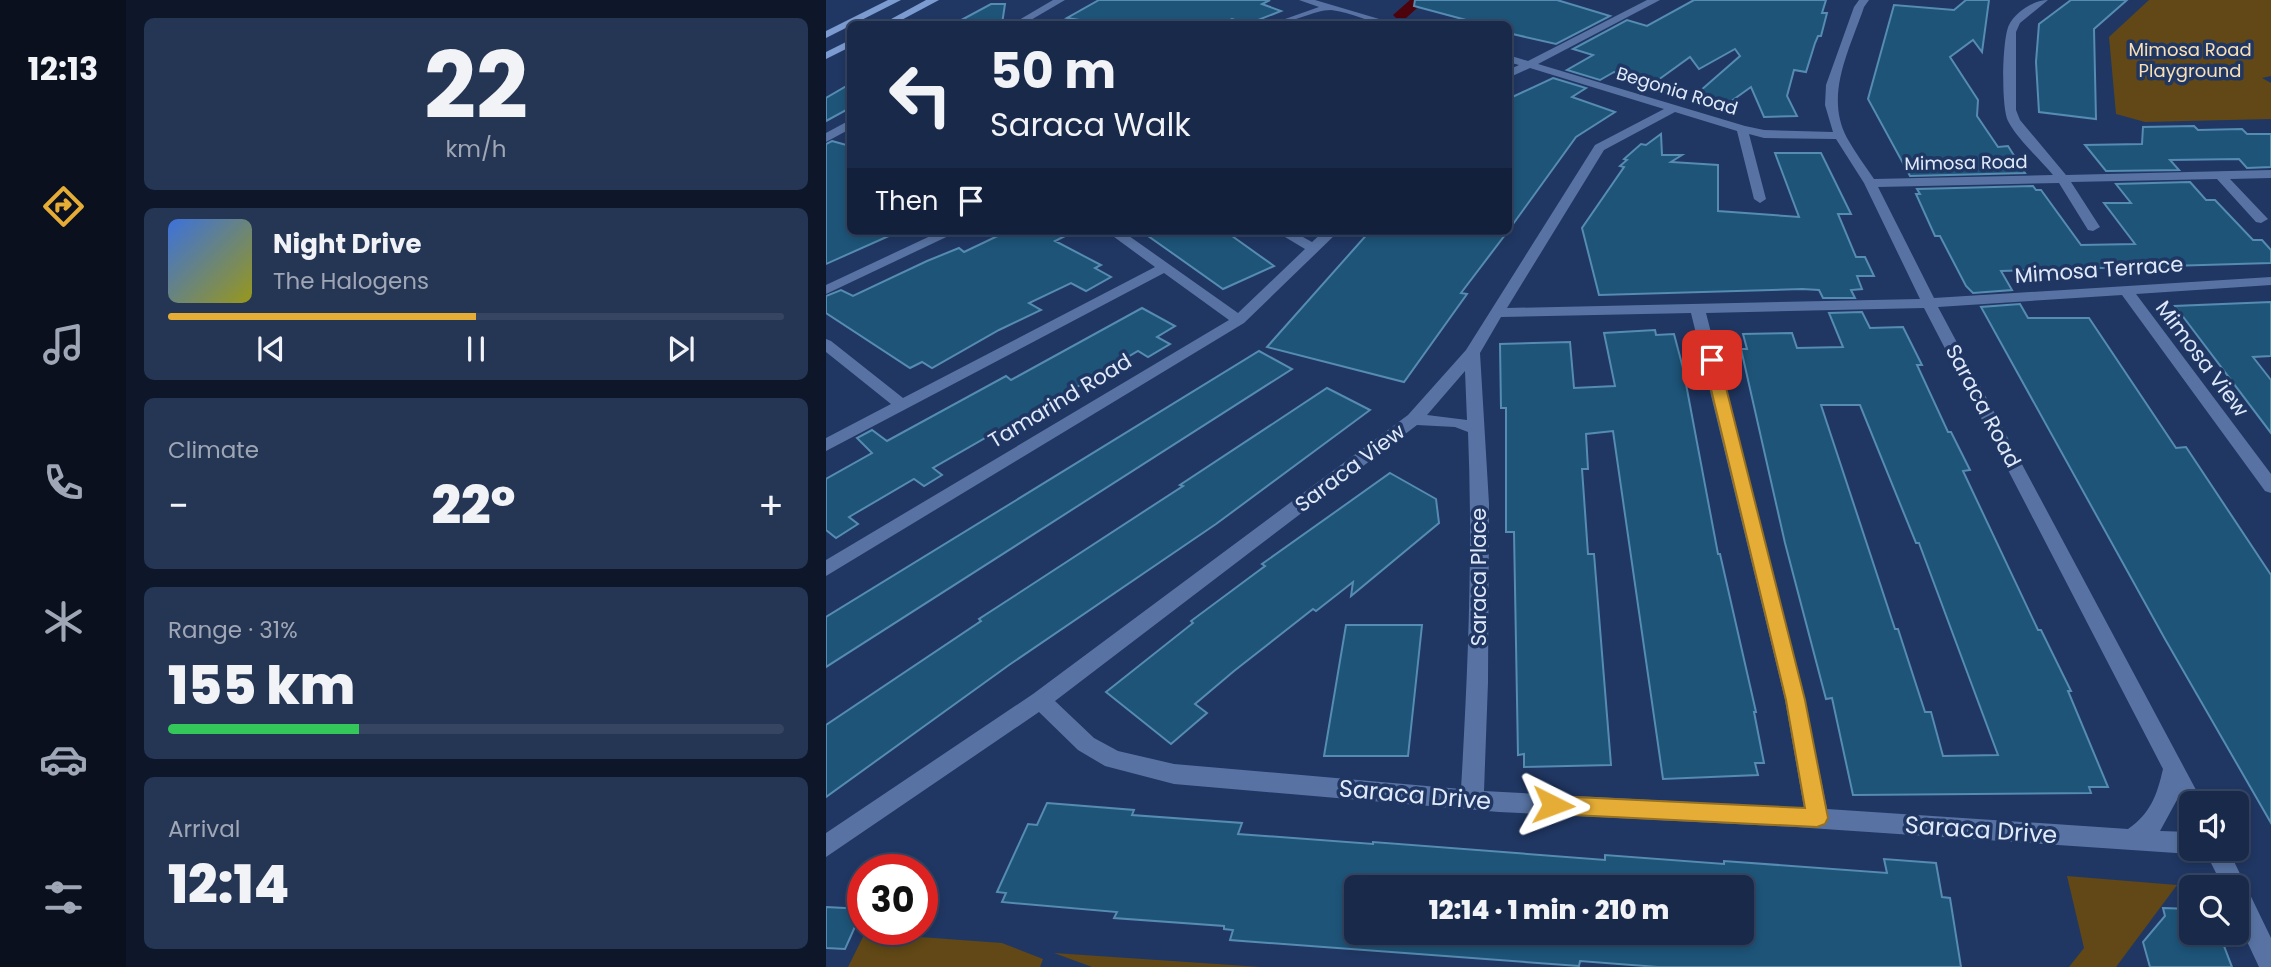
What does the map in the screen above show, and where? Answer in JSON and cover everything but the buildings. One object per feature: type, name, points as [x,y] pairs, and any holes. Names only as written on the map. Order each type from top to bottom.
[{"type":"main road","points":[[854,21],[896,0]]},
{"type":"main road","points":[[893,21],[933,0]]},
{"type":"main road","points":[[826,35],[847,24]]},
{"type":"main road","points":[[826,56],[847,45]]},
{"type":"street","points":[[1025,21],[1060,0]]},
{"type":"street","points":[[1304,0],[1380,21]]},
{"type":"street","points":[[1634,0],[1651,2]]},
{"type":"street","name":"Saraca Road","points":[[1864,0],[1858,7],[1832,85],[1831,105],[1840,136],[1870,183],[1929,303],[2186,791]]},
{"type":"street","points":[[2043,0],[2015,22],[2011,32],[2010,110],[2014,121],[2063,179],[2093,227]]},
{"type":"street","points":[[1512,73],[1651,2]]},
{"type":"street","points":[[1285,21],[1329,7]]},
{"type":"street","name":"Begonia Road","points":[[1512,59],[1742,129],[1777,135],[1840,136]]},
{"type":"street","name":"Saraca View","points":[[826,846],[1040,700],[1414,419],[1472,353],[1600,148],[1675,108]]},
{"type":"street","points":[[826,138],[847,128]]},
{"type":"street","points":[[1742,129],[1760,199]]},
{"type":"street","name":"Mimosa Road","points":[[1870,183],[2271,174]]},
{"type":"street","points":[[2220,175],[2261,219]]},
{"type":"street","points":[[826,290],[943,235]]},
{"type":"street","points":[[1118,235],[1239,320]]},
{"type":"street","points":[[1289,235],[1314,249]]},
{"type":"street","name":"Tamarind Road","points":[[826,569],[1239,320],[1328,235]]},
{"type":"street","points":[[826,445],[1163,268]]},
{"type":"street","name":"Mimosa Terrace","points":[[1929,303],[2271,281]]},
{"type":"street","name":"Mimosa View","points":[[2125,289],[2271,487]]},
{"type":"street","points":[[1499,313],[1929,303]]},
{"type":"street","points":[[1698,310],[1795,700],[1817,818]]},
{"type":"street","points":[[826,344],[901,404]]},
{"type":"street","name":"Saraca Place","points":[[1472,353],[1480,504],[1478,670],[1472,800]]},
{"type":"street","points":[[1414,419],[1457,422],[1475,429]]},
{"type":"street","name":"Saraca Drive","points":[[1040,700],[1086,744],[1104,754],[1174,774],[1472,800],[1817,818],[1949,829],[2179,842]]},
{"type":"street","points":[[2132,839],[2151,827],[2166,802],[2174,769]]},
{"type":"street","points":[[2249,917],[2271,965]]},
{"type":"green space","name":"Mimosa Road Playground","points":[[2149,0],[2271,0],[2271,76],[2262,78],[2271,83],[2271,119],[2145,122],[2116,114],[2109,37]]},
{"type":"green space","points":[[2067,876],[2177,885],[2116,967],[2069,967],[2084,948]]},
{"type":"green space","points":[[938,938],[1002,943],[1043,959],[1040,967],[848,967],[859,945],[938,945]]},
{"type":"green space","points":[[1054,953],[1261,967],[1092,967]]},
{"type":"waterway","points":[[1401,15],[1419,0]]},
{"type":"route","points":[[1553,805],[1817,818],[1795,700],[1712,360]]}]
